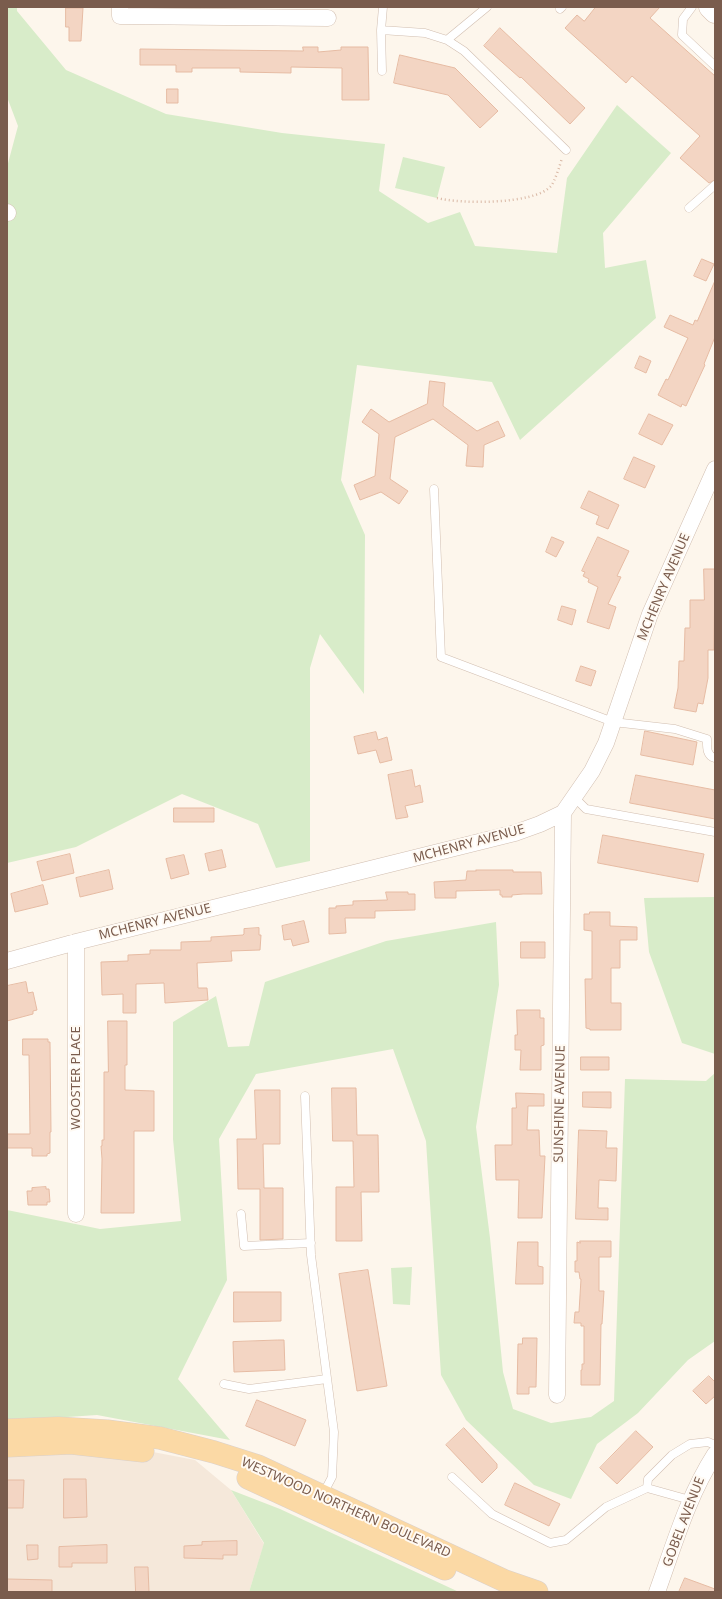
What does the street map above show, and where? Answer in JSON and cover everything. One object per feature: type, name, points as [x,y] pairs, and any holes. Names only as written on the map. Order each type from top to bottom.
[{"type":"main road","points":[[710,7],[715,12]]},
{"type":"main road","name":"WESTWOOD NORTHERN BOULEVARD","points":[[7,1430],[58,1428],[107,1431],[160,1438],[214,1452],[258,1466],[318,1502],[495,1592]]},
{"type":"main road","name":"WESTWOOD NORTHERN BOULEVARD","points":[[7,1446],[71,1443],[154,1452],[195,1460],[318,1502],[506,1581],[537,1592]]},
{"type":"street","points":[[120,12],[328,18]]},
{"type":"street","name":"MCHENRY AVENUE","points":[[7,961],[76,942],[515,833],[540,824],[563,813],[575,798],[592,771],[606,743],[650,614],[715,469]]},
{"type":"street","name":"SUNSHINE AVENUE","points":[[557,1395],[563,813]]},
{"type":"street","name":"WOOSTER PLACE","points":[[76,942],[76,1214]]},
{"type":"street","name":"GOBEL AVENUE","points":[[657,1592],[690,1500],[703,1472],[715,1454]]},
{"type":"lane","points":[[382,71],[381,30],[383,7]]},
{"type":"lane","points":[[446,40],[487,7]]},
{"type":"lane","points":[[692,7],[683,19],[682,35],[715,66]]},
{"type":"lane","points":[[381,30],[425,33],[446,40],[464,51],[566,150]]},
{"type":"lane","points":[[689,208],[715,185]]},
{"type":"lane","points":[[434,490],[441,656],[613,722],[675,729],[707,739],[707,752],[715,758]]},
{"type":"lane","points":[[575,798],[586,809],[715,832]]},
{"type":"lane","points":[[305,1096],[311,1243],[334,1432],[332,1477],[318,1502]]},
{"type":"lane","points":[[241,1214],[244,1246],[311,1243]]},
{"type":"lane","points":[[224,1384],[249,1389],[327,1379]]},
{"type":"lane","points":[[646,1488],[648,1479],[672,1455],[690,1444],[708,1442],[715,1445]]},
{"type":"lane","points":[[452,1477],[492,1514],[550,1543],[566,1540],[606,1507],[646,1488],[690,1500]]},
{"type":"path","points":[[437,198],[451,202],[500,201],[534,196],[551,186],[566,150]]},
{"type":"shaded area","points":[[7,1446],[153,1452],[195,1460],[231,1490],[264,1544],[249,1592],[7,1592]]},
{"type":"green space","points":[[7,7],[17,7],[17,11],[66,70],[166,114],[282,133],[385,144],[379,191],[428,223],[460,212],[475,246],[557,253],[567,178],[617,105],[671,153],[603,233],[605,268],[646,260],[656,318],[520,440],[492,382],[357,365],[341,480],[365,535],[364,694],[320,634],[310,668],[310,861],[276,868],[258,824],[182,794],[76,847],[7,863],[7,167],[18,126],[7,97]]},
{"type":"green space","points":[[403,157],[445,167],[437,198],[395,188]]},
{"type":"green space","points":[[715,897],[715,1054],[682,1043],[649,952],[644,898]]},
{"type":"green space","points":[[496,922],[499,985],[476,1127],[490,1238],[503,1372],[513,1409],[551,1423],[591,1417],[614,1401],[625,1079],[706,1081],[715,1073],[715,1341],[688,1360],[638,1413],[597,1444],[571,1499],[534,1485],[466,1420],[441,1375],[426,1141],[393,1049],[256,1074],[219,1139],[227,1280],[178,1379],[230,1440],[97,1415],[7,1421],[7,1210],[100,1229],[181,1221],[173,1139],[173,1022],[216,996],[228,1047],[249,1046],[265,982],[386,941]]},
{"type":"green space","points":[[412,1267],[410,1305],[393,1304],[391,1268]]},
{"type":"green space","points":[[231,1490],[280,1509],[459,1592],[249,1592],[264,1543]]},
{"type":"building","points":[[596,7],[660,7],[650,18],[715,76],[715,180],[709,183],[680,158],[700,136],[632,76],[626,83],[565,28],[577,15],[584,21]]},
{"type":"building","points":[[66,8],[83,8],[81,41],[69,41],[69,27],[66,27]]},
{"type":"building","points":[[500,28],[585,108],[570,124],[521,77],[520,78],[484,46]]},
{"type":"building","points":[[303,47],[318,47],[318,52],[341,50],[341,47],[368,47],[369,100],[342,100],[342,68],[291,67],[291,73],[240,72],[240,68],[192,68],[192,72],[176,72],[176,65],[140,65],[140,49],[303,51]]},
{"type":"building","points":[[400,55],[455,68],[498,111],[480,128],[448,95],[394,83]]},
{"type":"building","points":[[167,89],[178,89],[178,103],[167,103]]},
{"type":"building","points":[[702,259],[714,264],[706,281],[694,276]]},
{"type":"building","points":[[715,281],[715,337],[704,364],[705,365],[686,406],[682,404],[681,407],[658,395],[666,379],[668,380],[688,338],[664,327],[670,315],[693,325],[695,320],[697,321]]},
{"type":"building","points":[[640,356],[651,361],[646,373],[635,368]]},
{"type":"building","points":[[430,381],[445,383],[443,406],[477,431],[498,421],[505,436],[484,445],[483,467],[466,466],[468,445],[433,419],[395,437],[390,479],[408,491],[399,504],[381,492],[360,500],[354,485],[375,476],[379,434],[362,422],[371,409],[389,422],[427,404]]},
{"type":"building","points":[[649,414],[673,425],[662,445],[639,434]]},
{"type":"building","points":[[634,457],[655,466],[645,488],[624,479]]},
{"type":"building","points":[[589,491],[619,505],[608,529],[596,524],[599,516],[581,508]]},
{"type":"building","points":[[552,537],[564,542],[556,557],[546,552]]},
{"type":"building","points":[[598,537],[629,551],[617,576],[621,577],[608,604],[616,607],[609,629],[587,622],[598,587],[588,582],[589,579],[583,576],[585,572],[582,571]]},
{"type":"building","points":[[704,569],[715,569],[714,650],[708,650],[708,678],[703,704],[698,703],[696,712],[674,708],[678,688],[679,661],[684,661],[685,628],[690,628],[690,600],[704,600]]},
{"type":"building","points":[[562,606],[576,610],[572,625],[558,620]]},
{"type":"building","points":[[581,666],[596,671],[591,686],[576,681]]},
{"type":"building","points":[[645,731],[697,742],[693,765],[641,755]]},
{"type":"building","points":[[376,732],[378,740],[387,737],[392,760],[380,763],[376,750],[358,754],[354,737]]},
{"type":"building","points":[[412,770],[415,787],[420,785],[423,802],[405,806],[408,817],[396,819],[388,775]]},
{"type":"building","points":[[636,775],[715,790],[715,819],[630,803]]},
{"type":"building","points":[[174,808],[214,808],[214,822],[174,822]]},
{"type":"building","points":[[603,835],[704,854],[698,882],[598,863]]},
{"type":"building","points":[[222,850],[226,867],[209,871],[205,854]]},
{"type":"building","points":[[70,854],[74,873],[42,881],[37,862]]},
{"type":"building","points":[[184,855],[189,874],[171,879],[166,859]]},
{"type":"building","points":[[109,870],[113,889],[80,897],[76,878]]},
{"type":"building","points":[[467,871],[541,872],[542,894],[523,894],[512,895],[512,897],[502,897],[502,895],[500,895],[500,890],[456,891],[456,898],[435,898],[434,882],[466,880]]},
{"type":"building","points":[[43,885],[48,904],[15,912],[11,894]]},
{"type":"building","points":[[386,892],[408,892],[408,894],[415,894],[415,910],[375,911],[375,918],[345,918],[346,933],[329,934],[329,908],[353,905],[353,901],[387,900]]},
{"type":"building","points":[[590,912],[610,912],[610,926],[637,927],[637,940],[620,940],[620,968],[611,968],[611,1003],[621,1003],[621,1030],[590,1030],[586,1028],[585,979],[592,979],[592,931],[584,930],[584,914],[589,914]]},
{"type":"building","points":[[304,921],[309,942],[293,946],[291,939],[284,940],[282,926]]},
{"type":"building","points":[[259,928],[259,935],[261,935],[260,950],[231,951],[232,961],[197,963],[198,988],[207,988],[208,1000],[165,1003],[164,983],[136,984],[136,1013],[123,1013],[123,994],[102,995],[101,962],[128,961],[128,955],[150,954],[150,950],[181,950],[181,942],[211,941],[211,937],[243,935],[244,929]]},
{"type":"building","points":[[521,942],[545,942],[545,958],[521,958]]},
{"type":"building","points":[[26,982],[28,993],[33,992],[37,1010],[33,1011],[33,1014],[7,1021],[7,986]]},
{"type":"building","points":[[517,1010],[540,1010],[540,1018],[544,1018],[544,1045],[541,1046],[541,1070],[520,1070],[521,1050],[515,1050],[515,1035],[517,1035]]},
{"type":"building","points":[[108,1021],[127,1021],[127,1065],[125,1065],[125,1090],[154,1091],[154,1131],[134,1131],[134,1213],[101,1213],[101,1146],[102,1140],[104,1140],[104,1072],[108,1072]]},
{"type":"building","points":[[23,1039],[48,1039],[48,1042],[50,1042],[51,1132],[50,1153],[47,1154],[47,1156],[32,1156],[32,1148],[7,1148],[7,1134],[30,1134],[29,1055],[23,1055]]},
{"type":"building","points":[[581,1057],[609,1057],[609,1070],[581,1070]]},
{"type":"building","points":[[332,1088],[356,1088],[357,1135],[378,1135],[379,1192],[361,1192],[362,1241],[336,1241],[336,1187],[354,1187],[353,1141],[333,1141]]},
{"type":"building","points":[[255,1090],[280,1090],[280,1144],[263,1144],[264,1188],[283,1188],[283,1239],[260,1240],[260,1189],[238,1189],[237,1139],[256,1139]]},
{"type":"building","points":[[583,1092],[611,1092],[611,1108],[583,1107]]},
{"type":"building","points":[[516,1093],[544,1094],[544,1106],[528,1106],[527,1130],[539,1130],[540,1156],[545,1156],[542,1218],[518,1218],[519,1180],[496,1180],[495,1145],[512,1145],[512,1108],[516,1108]]},
{"type":"building","points":[[579,1130],[607,1131],[606,1148],[617,1148],[616,1181],[599,1180],[598,1208],[608,1208],[608,1220],[576,1219]]},
{"type":"building","points":[[46,1187],[46,1189],[49,1189],[50,1202],[47,1202],[47,1205],[28,1205],[27,1191],[32,1191],[32,1188]]},
{"type":"building","points":[[580,1241],[611,1241],[611,1257],[599,1257],[599,1291],[604,1291],[601,1324],[600,1385],[581,1385],[581,1370],[582,1364],[584,1364],[584,1326],[581,1326],[581,1323],[574,1323],[575,1312],[579,1312],[581,1279],[579,1272],[575,1272],[575,1261],[577,1261],[577,1242],[580,1243]]},
{"type":"building","points":[[518,1242],[538,1242],[538,1266],[543,1267],[543,1284],[516,1284]]},
{"type":"building","points":[[368,1270],[387,1386],[357,1391],[339,1274]]},
{"type":"building","points":[[234,1292],[281,1292],[281,1321],[234,1322]]},
{"type":"building","points":[[523,1338],[537,1338],[536,1387],[529,1387],[529,1394],[517,1394],[518,1344],[522,1344]]},
{"type":"building","points":[[284,1340],[285,1370],[234,1372],[233,1342]]},
{"type":"building","points":[[709,1376],[715,1382],[715,1396],[706,1404],[693,1391]]},
{"type":"building","points":[[257,1400],[306,1420],[295,1446],[246,1426]]},
{"type":"building","points":[[464,1428],[497,1464],[497,1468],[482,1483],[446,1445]]},
{"type":"building","points":[[636,1431],[653,1447],[617,1484],[600,1468]]},
{"type":"building","points":[[64,1479],[86,1479],[87,1517],[64,1518]]},
{"type":"building","points":[[7,1480],[24,1480],[23,1508],[7,1508]]},
{"type":"building","points":[[515,1483],[560,1504],[549,1526],[505,1505]]},
{"type":"building","points":[[237,1541],[237,1555],[223,1555],[223,1559],[184,1558],[184,1546],[202,1545],[202,1542]]},
{"type":"building","points":[[27,1545],[38,1545],[38,1559],[28,1560]]},
{"type":"building","points":[[107,1545],[107,1563],[72,1563],[72,1567],[59,1567],[59,1547]]},
{"type":"building","points":[[135,1567],[148,1567],[149,1592],[136,1592]]},
{"type":"building","points":[[685,1578],[715,1589],[715,1592],[679,1592]]},
{"type":"building","points":[[7,1579],[52,1580],[52,1592],[7,1592]]}]
